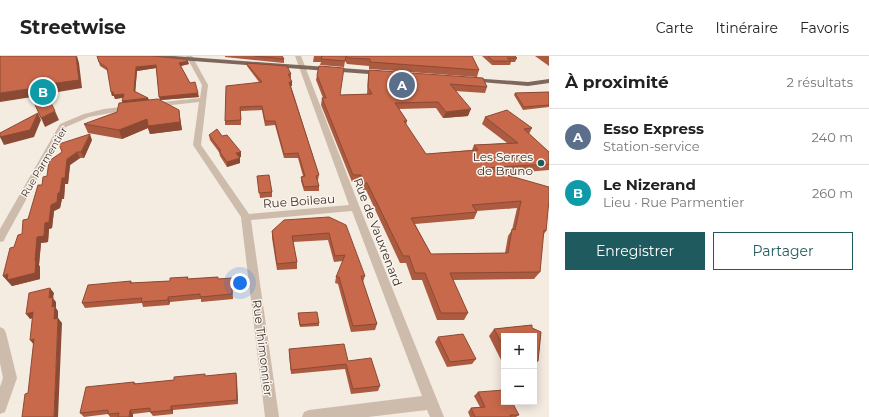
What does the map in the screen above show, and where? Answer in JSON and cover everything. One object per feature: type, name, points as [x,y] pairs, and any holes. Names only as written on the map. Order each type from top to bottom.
[{"type":"main road","points":[[153,56],[190,57],[386,73]]},
{"type":"main road","points":[[466,79],[528,84],[549,81]]},
{"type":"main road","points":[[513,83],[549,87]]},
{"type":"street","points":[[190,57],[198,56]]},
{"type":"street","name":"Rue de Vauxrenard","points":[[298,56],[355,208],[437,417]]},
{"type":"street","name":"Rue Thimonnier","points":[[190,57],[204,85],[204,100],[197,145],[246,217],[272,417]]},
{"type":"street","name":"Rue Parmentier","points":[[0,238],[4,224],[63,126],[75,119],[116,109],[204,100]]},
{"type":"street","name":"Rue Boileau","points":[[246,217],[355,208]]},
{"type":"street","points":[[0,335],[10,378],[0,407]]},
{"type":"street","points":[[309,417],[431,402]]},
{"type":"building","points":[[0,56],[76,56],[79,80],[42,85],[55,111],[41,118],[28,89],[0,93]]},
{"type":"building","points":[[97,56],[152,56],[185,59],[188,61],[179,63],[190,83],[195,82],[198,93],[159,97],[156,65],[136,67],[134,91],[148,98],[122,101],[124,94],[114,95],[113,92],[111,92],[107,68],[99,62]]},
{"type":"building","points":[[255,56],[282,56],[284,59]]},
{"type":"building","points":[[322,56],[346,56],[345,61],[321,59]]},
{"type":"building","points":[[346,56],[472,56],[479,70],[370,62],[370,59],[348,58]]},
{"type":"building","points":[[488,56],[515,56],[517,58],[507,58],[511,61],[493,61]]},
{"type":"building","points":[[246,63],[287,66],[291,74],[288,74],[292,82],[289,82],[319,175],[316,176],[319,186],[304,187],[301,177],[305,176],[298,153],[284,154],[275,121],[265,121],[262,106],[240,107],[241,120],[225,121],[226,86],[262,82]]},
{"type":"building","points":[[319,66],[344,68],[340,95],[372,94],[368,87],[369,70],[483,78],[487,87],[450,84],[471,109],[446,112],[438,102],[395,103],[407,121],[404,121],[426,154],[478,150],[474,145],[518,143],[485,117],[507,110],[532,128],[524,129],[549,152],[549,164],[482,168],[549,187],[546,231],[544,230],[540,272],[450,273],[468,313],[441,313],[425,273],[415,273],[409,256],[403,256],[367,183],[365,183],[361,175],[353,175],[322,98],[326,98],[317,75]],"holes":[[[521,201],[515,230],[512,229],[508,253],[431,254],[411,218],[477,212],[472,205]]]},
{"type":"building","points":[[549,92],[549,105],[524,107],[515,93]]},
{"type":"building","points":[[158,99],[179,110],[180,122],[148,126],[147,119],[119,130],[84,124],[117,112],[119,103]]},
{"type":"building","points":[[38,113],[30,130],[0,137],[0,133]]},
{"type":"building","points":[[217,129],[222,136],[227,135],[241,152],[236,153],[240,158],[227,162],[209,135]]},
{"type":"building","points":[[90,134],[81,152],[77,152],[67,159],[65,178],[62,178],[57,202],[51,205],[49,222],[45,223],[44,236],[37,237],[35,273],[7,280],[8,274],[3,276],[10,248],[14,247],[18,235],[22,234],[23,220],[28,219],[38,185],[42,185],[43,177],[47,176],[49,161],[62,152],[59,144]]},
{"type":"building","points":[[269,175],[272,192],[259,193],[257,176]]},
{"type":"building","points":[[329,217],[346,225],[365,276],[361,276],[377,324],[353,326],[339,277],[336,277],[345,255],[335,256],[329,233],[292,236],[297,262],[277,264],[272,231],[284,220]]},
{"type":"building","points":[[188,277],[187,279],[218,277],[218,279],[232,278],[232,294],[200,297],[200,294],[168,297],[168,300],[141,302],[142,298],[82,303],[88,285],[131,281],[130,283],[170,281],[170,278]]},
{"type":"building","points":[[50,288],[49,298],[53,297],[52,307],[55,306],[54,319],[58,318],[54,417],[22,417],[25,394],[28,393],[34,339],[30,340],[33,312],[26,314],[29,293]]},
{"type":"building","points":[[317,312],[319,323],[300,325],[298,313]]},
{"type":"building","points":[[532,325],[532,328],[541,332],[538,361],[537,333],[501,333],[501,342],[494,329]]},
{"type":"building","points":[[463,334],[476,359],[450,362],[438,337]]},
{"type":"building","points":[[344,344],[348,361],[371,358],[380,386],[353,389],[346,364],[291,370],[289,349]]},
{"type":"building","points":[[236,373],[237,400],[171,406],[171,410],[150,412],[150,408],[130,410],[129,417],[118,417],[119,413],[108,414],[108,410],[80,413],[86,387],[174,380],[174,377],[205,374],[205,376]]},
{"type":"building","points":[[501,390],[501,405],[514,405],[519,415],[510,415],[511,417],[475,417],[471,408],[485,407],[478,392]]},
{"type":"place","name":"Esso Express","points":[[402,85]]},
{"type":"place","name":"Le Nizerand","points":[[43,92]]},
{"type":"place","name":"Les Serres de Bruno","points":[[541,163]]}]
